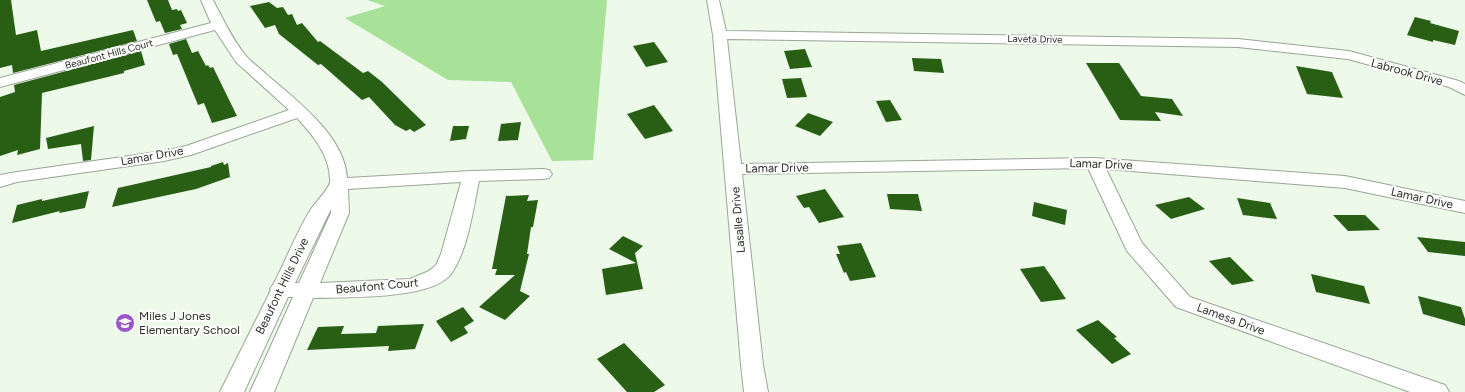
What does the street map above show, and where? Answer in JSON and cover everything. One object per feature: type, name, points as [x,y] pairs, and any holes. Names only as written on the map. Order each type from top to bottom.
[{"type":"street","name":"Lasalle Drive","points":[[713,0],[720,35],[751,358],[756,392]]},
{"type":"street","name":"Beaufont Hills Drive","points":[[209,4],[219,25],[241,59],[317,129],[327,144],[338,170],[340,213],[262,392]]},
{"type":"street","name":"Beaufont Hills Court","points":[[0,83],[219,25]]},
{"type":"street","name":"Laveta Drive","points":[[720,35],[1238,42],[1349,55]]},
{"type":"street","name":"Labrook Drive","points":[[1349,55],[1454,84],[1465,90]]},
{"type":"street","name":"Lamar Drive","points":[[0,181],[164,156],[190,150],[300,112]]},
{"type":"street","name":"Lamar Drive","points":[[733,169],[1094,162],[1345,182],[1465,207]]},
{"type":"street","name":"Lamesa Drive","points":[[1094,162],[1134,246],[1183,302],[1437,392]]},
{"type":"street","points":[[339,184],[471,176],[543,174]]},
{"type":"street","name":"Beaufont Court","points":[[280,289],[306,291],[410,286],[426,282],[437,276],[449,263],[471,176]]},
{"type":"street","name":"Beaufont Hills Drive","points":[[232,392],[280,289],[318,213],[339,184]]},
{"type":"green space","points":[[367,0],[607,0],[593,160],[552,161],[511,82],[448,80],[345,18],[385,6]]},
{"type":"building","points":[[0,0],[11,0],[16,35],[37,30],[41,51],[133,30],[137,41],[13,73],[12,65],[0,68]]},
{"type":"building","points":[[147,0],[168,0],[172,10],[181,10],[187,23],[180,25],[182,29],[165,33],[160,21],[156,22]]},
{"type":"building","points":[[269,2],[277,8],[283,7],[288,15],[292,14],[297,25],[302,23],[318,42],[320,41],[363,73],[368,71],[382,82],[426,125],[414,132],[410,129],[406,131],[395,125],[369,97],[362,100],[321,64],[318,65],[279,34],[275,25],[265,28],[250,6]]},
{"type":"building","points":[[1415,17],[1459,31],[1455,45],[1433,40],[1433,42],[1407,35]]},
{"type":"building","points":[[186,39],[192,53],[198,51],[206,66],[208,65],[210,68],[213,67],[237,116],[212,123],[204,103],[198,105],[177,54],[173,55],[169,44]]},
{"type":"building","points":[[654,42],[668,62],[646,67],[633,46]]},
{"type":"building","points":[[805,49],[812,67],[790,69],[784,51]]},
{"type":"building","points":[[141,51],[145,65],[124,71],[124,73],[42,93],[40,149],[17,155],[18,150],[0,156],[0,97],[15,92],[14,85]]},
{"type":"building","points":[[912,58],[941,59],[944,73],[914,71]]},
{"type":"building","points":[[1086,63],[1119,63],[1141,96],[1172,99],[1183,116],[1155,112],[1161,121],[1120,120]]},
{"type":"building","points":[[1296,66],[1332,72],[1343,98],[1307,94]]},
{"type":"building","points":[[801,78],[807,97],[787,98],[782,79]]},
{"type":"building","points":[[890,100],[902,120],[886,122],[876,101]]},
{"type":"building","points":[[654,105],[673,131],[645,139],[627,114]]},
{"type":"building","points":[[808,113],[833,122],[820,136],[795,126]]},
{"type":"building","points":[[521,122],[518,140],[498,141],[501,124]]},
{"type":"building","points":[[94,126],[91,160],[83,161],[81,144],[48,149],[46,138]]},
{"type":"building","points":[[453,126],[469,126],[466,139],[450,141]]},
{"type":"building","points":[[223,162],[224,165],[228,163],[230,177],[196,189],[112,207],[118,188],[211,167]]},
{"type":"building","points":[[825,189],[844,217],[819,223],[809,207],[804,208],[796,196]]},
{"type":"building","points":[[89,191],[85,208],[59,213],[60,211],[12,223],[17,205]]},
{"type":"building","points":[[887,194],[918,194],[922,211],[890,209]]},
{"type":"building","points":[[529,195],[527,201],[538,200],[533,227],[531,227],[527,254],[529,254],[520,291],[530,296],[505,320],[479,307],[515,275],[495,275],[497,269],[492,269],[506,196]]},
{"type":"building","points":[[1189,197],[1205,209],[1171,219],[1155,205]]},
{"type":"building","points":[[1237,198],[1270,203],[1277,219],[1243,215]]},
{"type":"building","points":[[1034,202],[1067,210],[1065,225],[1032,216]]},
{"type":"building","points":[[1333,215],[1365,215],[1380,230],[1348,231]]},
{"type":"building","points":[[623,236],[643,246],[635,253],[643,289],[606,295],[602,269],[636,263],[609,249]]},
{"type":"building","points":[[1417,237],[1465,242],[1465,256],[1428,252]]},
{"type":"building","points":[[861,243],[876,277],[850,281],[846,272],[844,273],[836,254],[840,254],[837,246]]},
{"type":"building","points":[[1230,257],[1254,281],[1232,285],[1209,261]]},
{"type":"building","points":[[1044,266],[1066,299],[1041,302],[1020,269]]},
{"type":"building","points":[[1311,274],[1364,286],[1370,304],[1316,292]]},
{"type":"building","points":[[1418,296],[1461,307],[1465,319],[1465,326],[1423,314]]},
{"type":"building","points":[[463,307],[474,321],[464,327],[468,333],[451,342],[436,321]]},
{"type":"building","points":[[1098,320],[1117,337],[1114,338],[1131,354],[1112,364],[1076,330]]},
{"type":"building","points":[[424,324],[415,349],[388,351],[389,346],[307,350],[318,327],[344,326],[341,334],[376,333],[378,326]]},
{"type":"building","points":[[624,343],[665,385],[654,392],[627,392],[597,359]]},
{"type":"place","name":"Miles J Jones Elementary School","points":[[125,323]]}]
